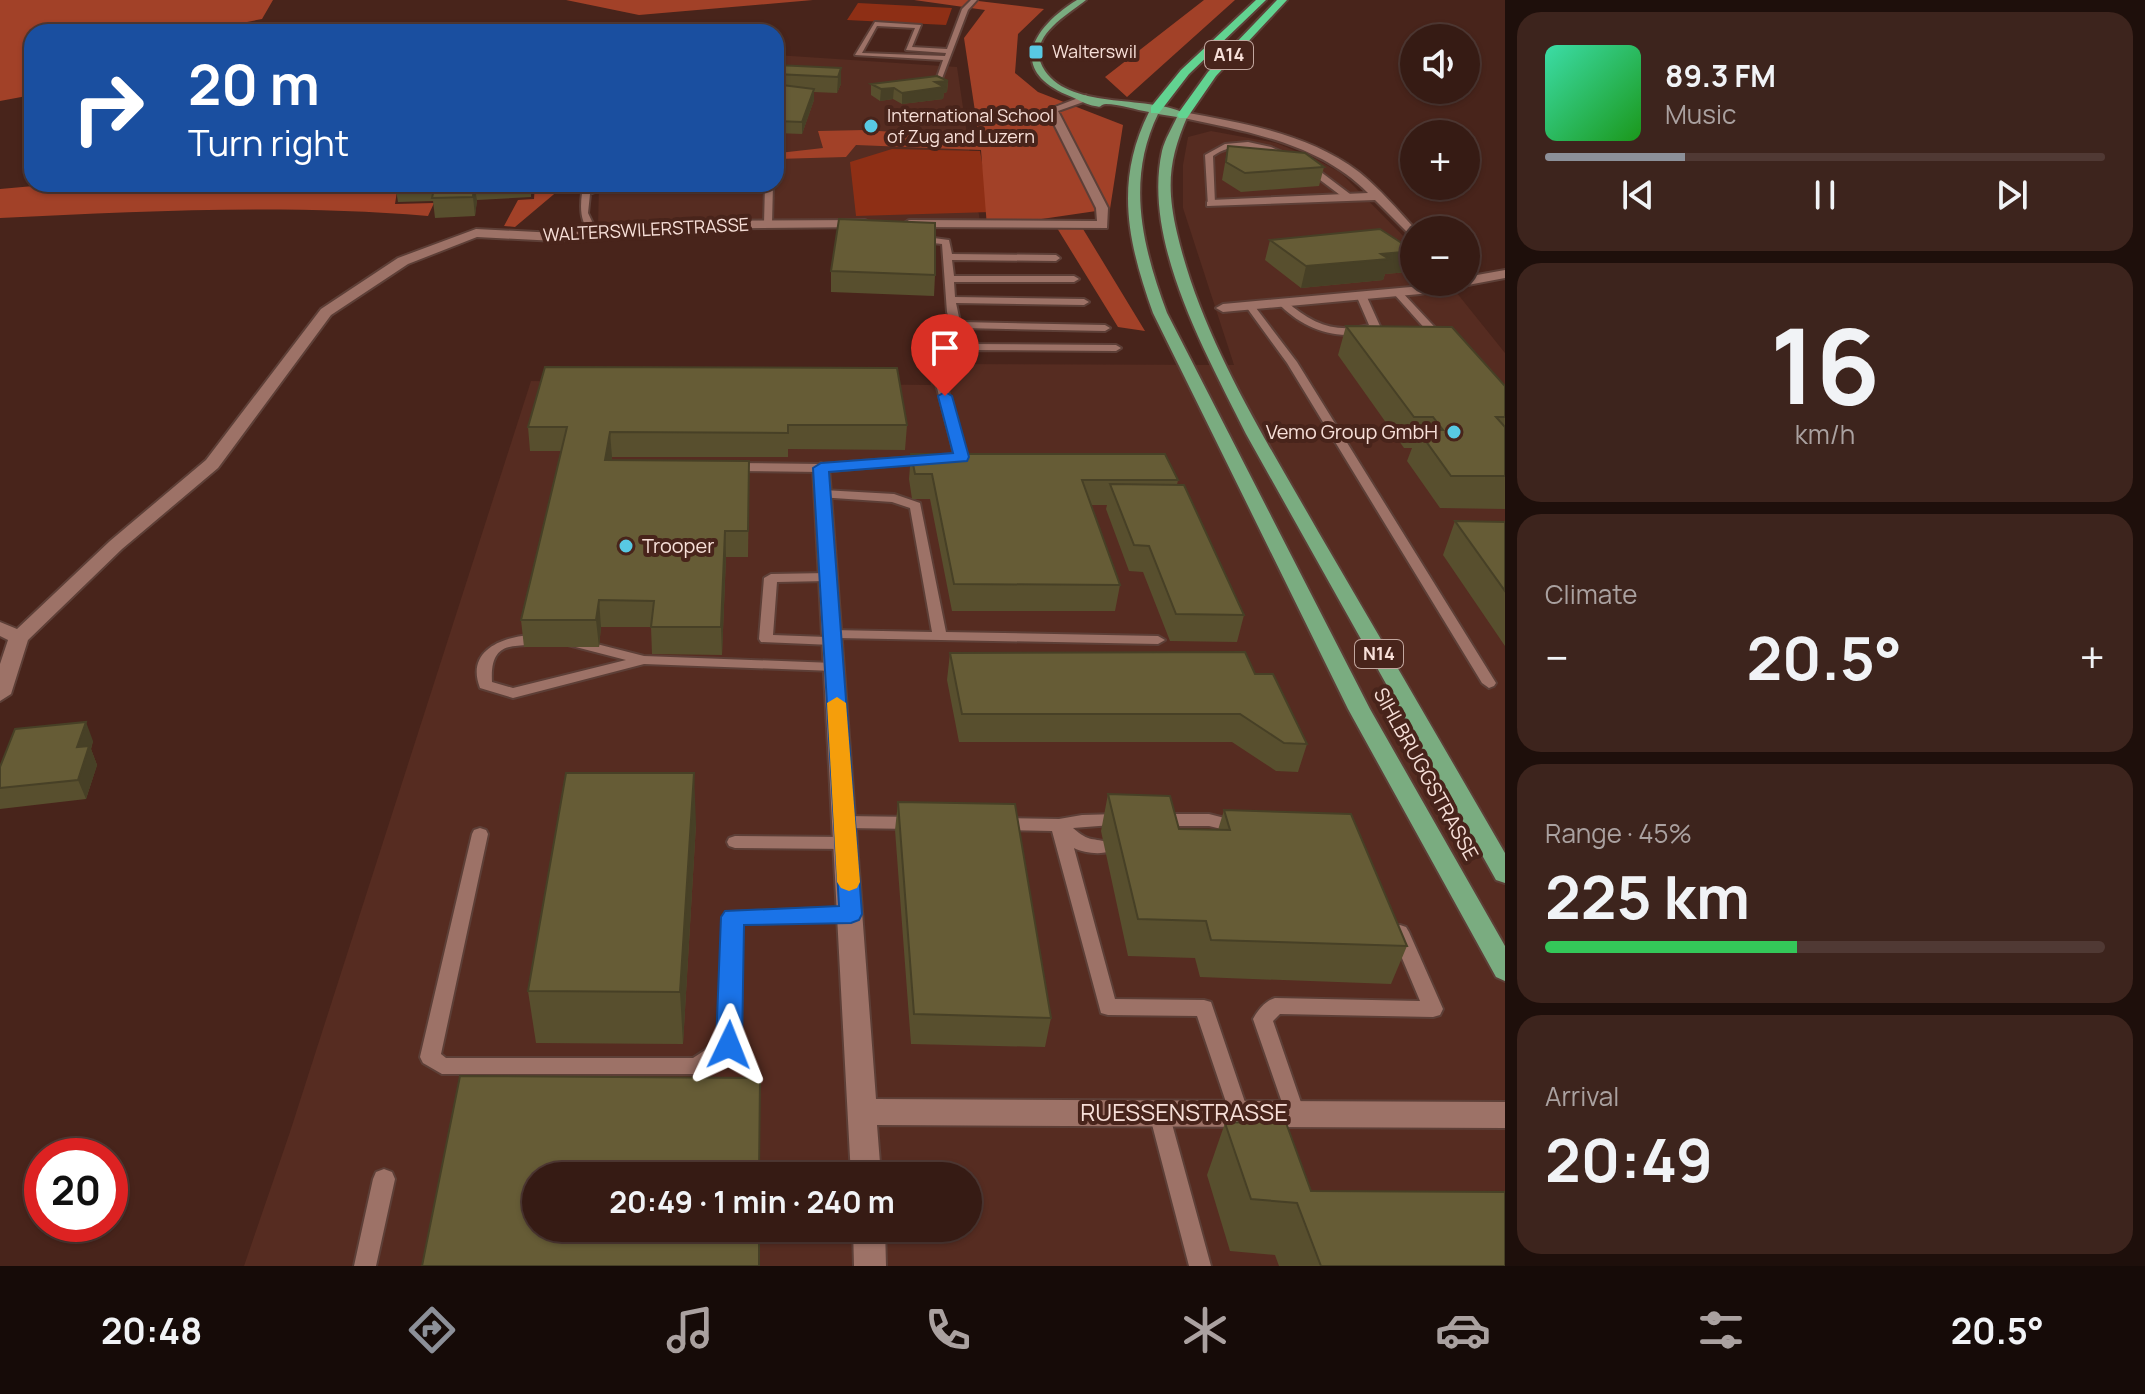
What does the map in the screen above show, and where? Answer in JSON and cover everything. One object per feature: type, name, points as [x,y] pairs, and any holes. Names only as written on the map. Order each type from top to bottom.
[{"type":"highway","name":"A14","points":[[1154,113],[1185,72],[1261,0]]},
{"type":"highway","name":"A14","points":[[1181,118],[1212,74],[1282,0]]},
{"type":"main road","points":[[1082,0],[1049,22],[1040,34],[1036,56],[1047,80],[1086,98],[1181,118]]},
{"type":"main road","name":"SIHLBRUGGSTRASSE","points":[[1154,113],[1136,152],[1133,214],[1140,258],[1160,313],[1359,709],[1505,970]]},
{"type":"main road","name":"SIHLBRUGGSTRASSE","points":[[1181,118],[1165,158],[1166,216],[1177,258],[1221,366],[1254,434],[1505,874]]},
{"type":"street","points":[[896,224],[1103,225],[1102,208],[1052,110],[1086,98]]},
{"type":"street","points":[[1181,118],[1290,142],[1342,166],[1400,221]]},
{"type":"street","points":[[1211,204],[1376,196]]},
{"type":"street","name":"WALTERSWILERSTRASSE","points":[[10,633],[212,464],[326,312],[403,261],[476,233],[556,237],[673,225],[881,224]]},
{"type":"street","points":[[1480,278],[1505,274]]},
{"type":"street","points":[[1223,308],[1400,292]]},
{"type":"street","points":[[821,468],[865,1162]]},
{"type":"street","points":[[0,694],[10,633]]},
{"type":"street","name":"RUESSENSTRASSE","points":[[863,1112],[1239,1114],[1280,1119],[1505,1115]]},
{"type":"street","points":[[869,1242],[870,1266]]},
{"type":"lane","points":[[939,80],[965,9],[974,0]]},
{"type":"lane","points":[[904,58],[919,26],[875,24],[858,55],[904,58],[948,55]]},
{"type":"lane","points":[[908,49],[948,55]]},
{"type":"lane","points":[[1211,204],[1209,155],[1216,149],[1236,144],[1254,145],[1284,154],[1311,167],[1347,196]]},
{"type":"lane","points":[[589,192],[584,213],[593,232]]},
{"type":"lane","points":[[768,224],[769,192]]},
{"type":"lane","points":[[902,238],[946,242],[951,300],[967,362]]},
{"type":"lane","points":[[947,257],[1056,258]]},
{"type":"lane","points":[[949,279],[1074,279]]},
{"type":"lane","points":[[1397,292],[1446,346]]},
{"type":"lane","points":[[1283,303],[1303,322],[1322,330],[1360,332],[1375,326],[1361,295]]},
{"type":"lane","points":[[951,300],[1084,302]]},
{"type":"lane","points":[[1250,306],[1292,362],[1489,683]]},
{"type":"lane","points":[[956,325],[1105,328]]},
{"type":"lane","points":[[963,347],[1116,348]]},
{"type":"lane","points":[[711,467],[821,468],[961,457],[940,380]]},
{"type":"lane","points":[[823,494],[894,498],[916,506],[940,636]]},
{"type":"lane","points":[[828,577],[771,578],[766,639],[940,636],[1158,640]]},
{"type":"lane","points":[[644,660],[513,693],[485,685],[482,669],[490,653],[515,638],[557,639],[644,660],[834,667]]},
{"type":"lane","points":[[982,824],[1209,820],[1259,831],[1201,838]]},
{"type":"lane","points":[[735,842],[936,823]]},
{"type":"lane","points":[[1059,825],[1081,845],[1105,847]]},
{"type":"lane","points":[[1059,825],[1108,1007],[1204,1008],[1239,1114]]},
{"type":"lane","points":[[480,834],[430,1057],[442,1066],[696,1066],[729,1045],[733,917],[851,914]]},
{"type":"lane","points":[[1280,1119],[1263,1019],[1275,1006],[1433,1009],[1391,909]]},
{"type":"lane","points":[[1159,1113],[1200,1266]]},
{"type":"lane","points":[[365,1266],[384,1179]]},
{"type":"shaded area","points":[[0,0],[273,0],[262,19],[237,24],[24,24],[24,96],[0,101]]},
{"type":"shaded area","points":[[566,0],[813,0],[639,15]]},
{"type":"shaded area","points":[[914,0],[970,0],[1044,9],[1018,34],[1015,73],[1038,92],[1123,125],[1110,209],[987,227],[981,150],[856,145],[846,157],[784,159],[784,152],[823,148],[818,131],[865,130],[979,138],[964,38],[985,10]]},
{"type":"shaded area","points":[[1204,0],[1235,0],[1127,97],[1105,77]]},
{"type":"shaded area","points":[[858,3],[952,8],[946,25],[847,20]]},
{"type":"shaded area","name":"International School of Zug and Luzern","points":[[784,56],[957,67],[980,222],[598,229],[599,192],[784,192]]},
{"type":"shaded area","points":[[1211,131],[1276,143],[1341,173],[1400,233],[1400,296],[1459,296],[1505,353],[1505,1266],[244,1266],[290,1132],[531,381],[931,385],[926,364],[1234,365],[1183,208],[1183,165],[1188,137]]},
{"type":"shaded area","points":[[892,149],[980,151],[991,212],[856,216],[850,162]]},
{"type":"shaded area","points":[[24,187],[24,192],[397,192],[395,204],[434,203],[428,216],[267,210],[0,218],[0,189]]},
{"type":"shaded area","points":[[534,192],[557,192],[515,227],[504,226],[518,200],[534,199]]},
{"type":"shaded area","points":[[1057,228],[1083,229],[1145,331],[1118,327]]},
{"type":"building","points":[[784,65],[841,68],[838,77],[784,74]]},
{"type":"building","points":[[937,76],[948,81],[935,82],[944,87],[902,93],[894,88],[881,89],[871,84]]},
{"type":"building","points":[[784,85],[814,89],[802,122],[784,121]]},
{"type":"building","points":[[887,110],[921,111],[920,119],[886,118]]},
{"type":"building","points":[[1228,146],[1305,153],[1324,167],[1245,173],[1226,162]]},
{"type":"building","points":[[433,192],[473,192],[473,197],[432,198]]},
{"type":"building","points":[[839,219],[935,223],[935,275],[831,271]]},
{"type":"building","points":[[1380,229],[1400,242],[1400,252],[1381,254],[1389,259],[1306,266],[1270,240]]},
{"type":"building","points":[[1346,326],[1452,327],[1505,386],[1505,417],[1496,417],[1505,427],[1505,476],[1451,476],[1418,430],[1443,430],[1433,417],[1414,417]]},
{"type":"building","points":[[545,367],[897,368],[907,425],[788,425],[788,433],[610,432],[605,460],[749,461],[748,531],[725,531],[721,627],[651,627],[654,601],[599,600],[596,620],[521,620],[567,427],[528,427]]},
{"type":"building","points":[[911,454],[1165,454],[1178,480],[1082,480],[1120,585],[954,584],[932,474],[915,474]]},
{"type":"building","points":[[1110,484],[1184,485],[1244,615],[1176,614],[1149,546],[1134,545]]},
{"type":"building","points":[[1455,521],[1505,522],[1505,591]]},
{"type":"building","points":[[1245,652],[1255,674],[1273,674],[1307,744],[1284,743],[1240,714],[962,714],[950,653]]},
{"type":"building","points":[[86,722],[77,747],[89,746],[78,780],[0,788],[0,767],[15,729]]},
{"type":"building","points":[[566,773],[694,773],[680,992],[528,991]]},
{"type":"building","points":[[1108,794],[1170,796],[1179,829],[1230,830],[1224,810],[1351,814],[1407,946],[1211,940],[1206,921],[1138,919]]},
{"type":"building","points":[[898,802],[1015,804],[1051,1018],[914,1014]]},
{"type":"building","points":[[460,1076],[760,1078],[759,1162],[522,1162],[522,1242],[759,1242],[759,1266],[422,1266]]},
{"type":"building","points":[[1285,1120],[1311,1191],[1505,1192],[1505,1266],[1321,1266],[1297,1203],[1251,1199],[1225,1123]]},
{"type":"slow traffic","points":[[837,703],[849,882]]},
{"type":"place","name":"Walterswil","points":[[1036,52]]},
{"type":"place","name":"International School of Zug and Luzern","points":[[871,126]]},
{"type":"place","name":"Vemo Group GmbH","points":[[1454,432]]},
{"type":"place","name":"Trooper","points":[[626,546]]},
{"type":"route","points":[[729,1045],[733,917],[851,914],[821,468],[961,457],[945,396]]}]
